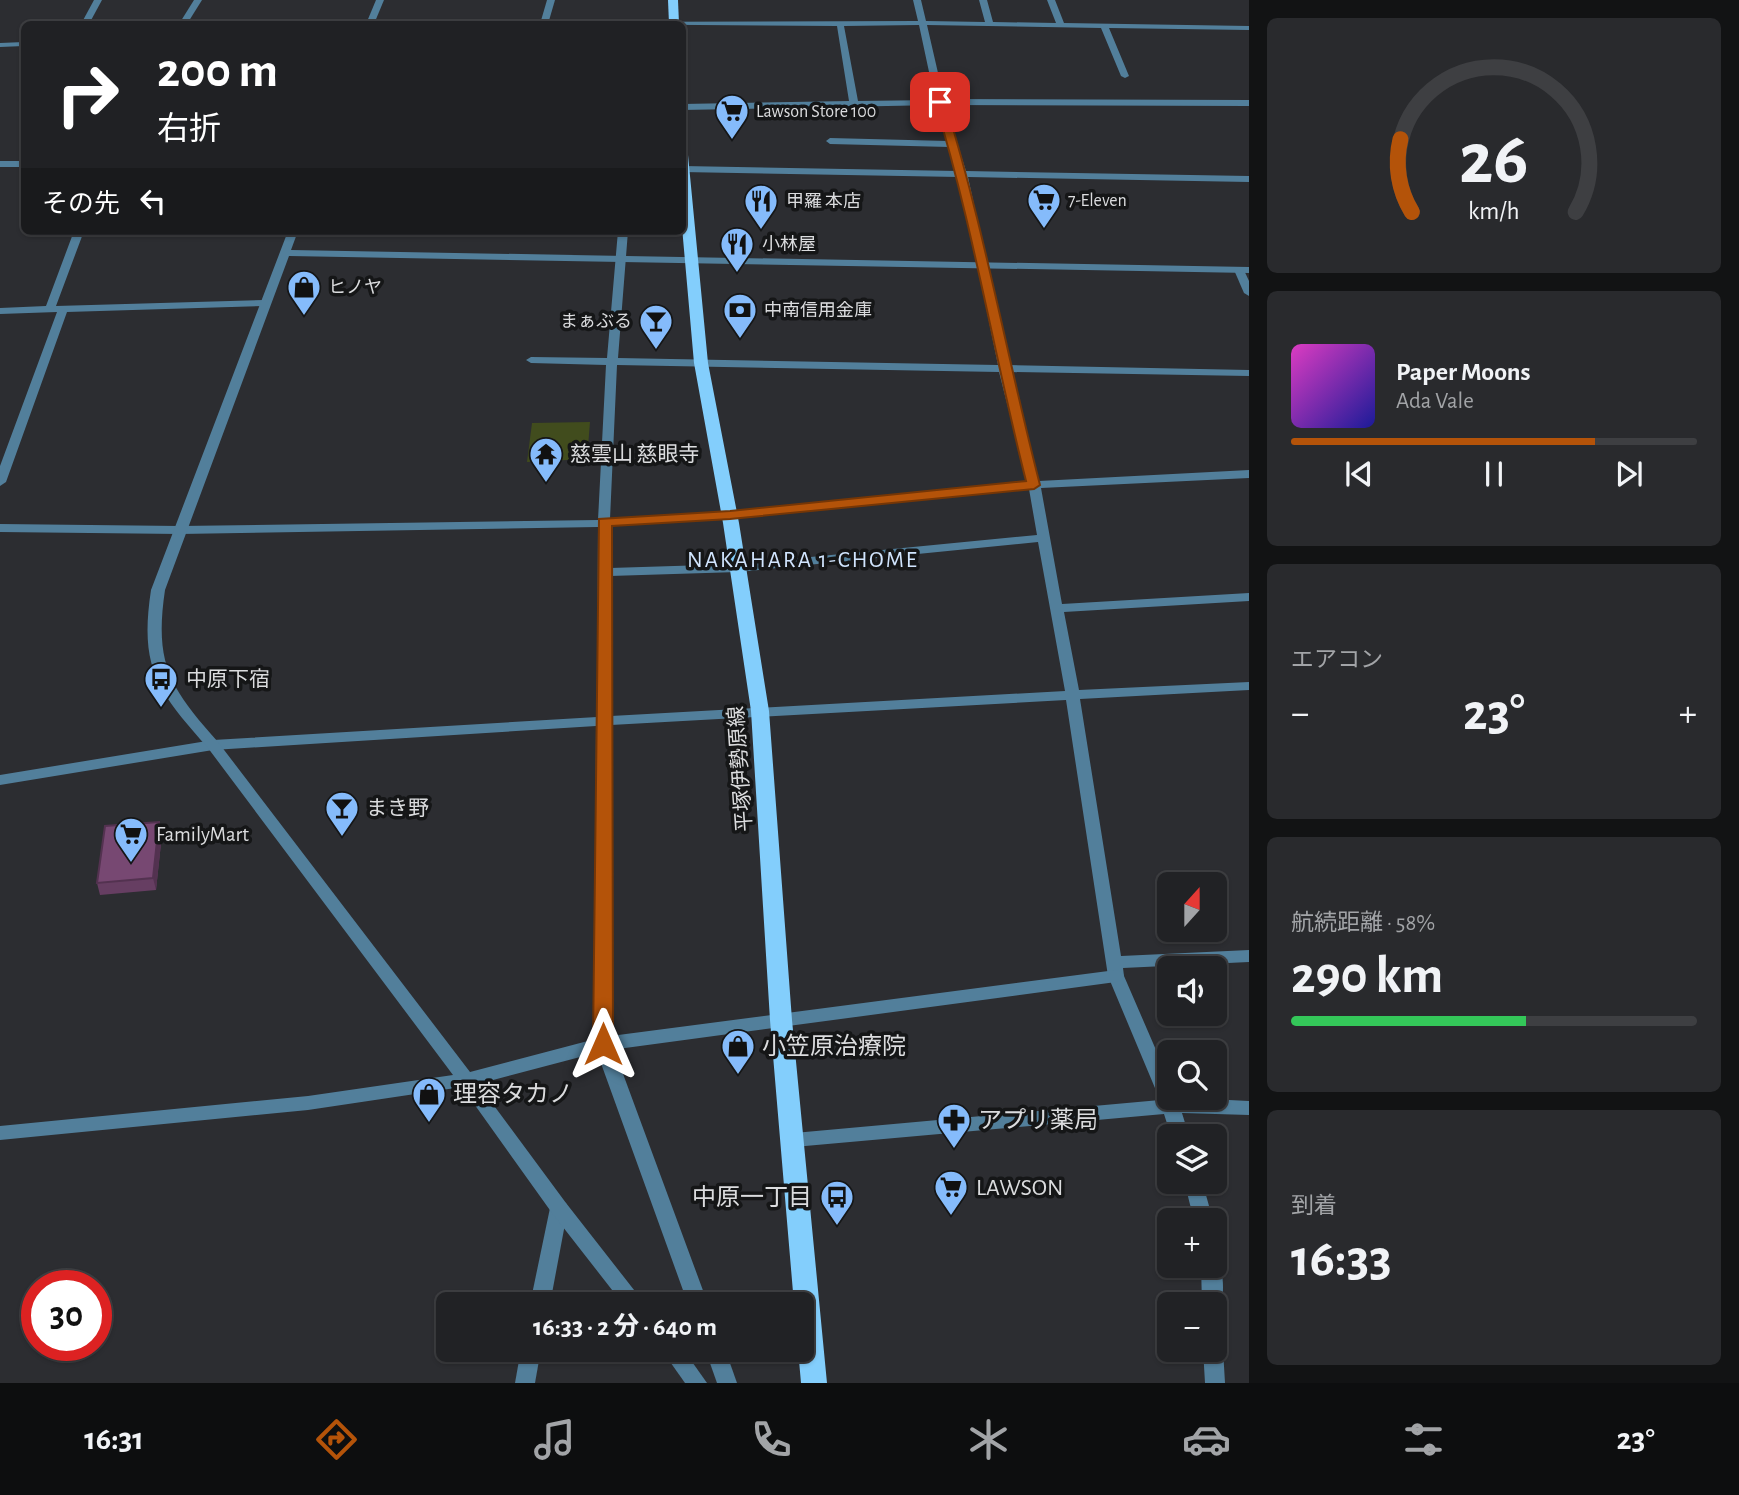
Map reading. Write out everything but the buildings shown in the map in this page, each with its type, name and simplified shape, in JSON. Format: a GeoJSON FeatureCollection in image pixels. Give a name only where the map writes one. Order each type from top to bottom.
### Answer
{"type":"FeatureCollection","features":[{"type":"Feature","properties":{"kind":"main road"},"geometry":{"type":"LineString","coordinates":[[673,0],[674,21]]}},
{"type":"Feature","properties":{"kind":"main road","name":"平塚伊勢原線"},"geometry":{"type":"LineString","coordinates":[[686,209],[701,363],[730,515],[760,711],[781,1020],[814,1383]]}},
{"type":"Feature","properties":{"kind":"street"},"geometry":{"type":"LineString","coordinates":[[87,21],[98,0]]}},
{"type":"Feature","properties":{"kind":"street"},"geometry":{"type":"LineString","coordinates":[[185,21],[198,0]]}},
{"type":"Feature","properties":{"kind":"street"},"geometry":{"type":"LineString","coordinates":[[371,21],[380,0]]}},
{"type":"Feature","properties":{"kind":"street"},"geometry":{"type":"LineString","coordinates":[[545,21],[551,0]]}},
{"type":"Feature","properties":{"kind":"street"},"geometry":{"type":"LineString","coordinates":[[917,0],[940,102],[962,175],[1004,369],[1034,485],[1073,697],[1115,968],[1157,1072]]}},
{"type":"Feature","properties":{"kind":"street"},"geometry":{"type":"LineString","coordinates":[[983,0],[990,24]]}},
{"type":"Feature","properties":{"kind":"street"},"geometry":{"type":"LineString","coordinates":[[1051,0],[1061,25]]}},
{"type":"Feature","properties":{"kind":"street"},"geometry":{"type":"LineString","coordinates":[[686,23],[1249,27]]}},
{"type":"Feature","properties":{"kind":"street"},"geometry":{"type":"LineString","coordinates":[[840,23],[854,103]]}},
{"type":"Feature","properties":{"kind":"street"},"geometry":{"type":"LineString","coordinates":[[1104,26],[1125,76]]}},
{"type":"Feature","properties":{"kind":"street"},"geometry":{"type":"LineString","coordinates":[[0,44],[21,44]]}},
{"type":"Feature","properties":{"kind":"street"},"geometry":{"type":"LineString","coordinates":[[686,107],[940,102],[1249,103]]}},
{"type":"Feature","properties":{"kind":"street"},"geometry":{"type":"LineString","coordinates":[[830,141],[953,144]]}},
{"type":"Feature","properties":{"kind":"street"},"geometry":{"type":"LineString","coordinates":[[0,164],[21,164]]}},
{"type":"Feature","properties":{"kind":"street"},"geometry":{"type":"LineString","coordinates":[[686,170],[1249,179]]}},
{"type":"Feature","properties":{"kind":"street"},"geometry":{"type":"LineString","coordinates":[[50,309],[78,235]]}},
{"type":"Feature","properties":{"kind":"street"},"geometry":{"type":"LineString","coordinates":[[291,235],[159,590],[152,639],[157,667],[176,703],[213,745],[466,1080],[558,1208],[625,1292]]}},
{"type":"Feature","properties":{"kind":"street"},"geometry":{"type":"LineString","coordinates":[[623,235],[612,361],[604,522],[603,1044],[694,1292]]}},
{"type":"Feature","properties":{"kind":"street"},"geometry":{"type":"LineString","coordinates":[[284,253],[1244,270],[1249,293]]}},
{"type":"Feature","properties":{"kind":"street"},"geometry":{"type":"LineString","coordinates":[[0,311],[264,303]]}},
{"type":"Feature","properties":{"kind":"street"},"geometry":{"type":"LineString","coordinates":[[0,482],[63,309]]}},
{"type":"Feature","properties":{"kind":"street"},"geometry":{"type":"LineString","coordinates":[[531,360],[1249,373]]}},
{"type":"Feature","properties":{"kind":"street"},"geometry":{"type":"LineString","coordinates":[[0,528],[180,530],[604,522],[730,515],[1034,485],[1249,474]]}},
{"type":"Feature","properties":{"kind":"street"},"geometry":{"type":"LineString","coordinates":[[604,572],[738,568],[1044,538]]}},
{"type":"Feature","properties":{"kind":"street"},"geometry":{"type":"LineString","coordinates":[[1057,607],[1249,597]]}},
{"type":"Feature","properties":{"kind":"street"},"geometry":{"type":"LineString","coordinates":[[0,780],[213,745],[760,711],[1249,686]]}},
{"type":"Feature","properties":{"kind":"street"},"geometry":{"type":"LineString","coordinates":[[0,1132],[309,1103],[466,1080],[603,1044],[781,1020],[1115,968],[1249,956]]}},
{"type":"Feature","properties":{"kind":"street"},"geometry":{"type":"LineString","coordinates":[[794,1140],[1157,1107]]}},
{"type":"Feature","properties":{"kind":"street"},"geometry":{"type":"LineString","coordinates":[[1227,1107],[1249,1108]]}},
{"type":"Feature","properties":{"kind":"street"},"geometry":{"type":"LineString","coordinates":[[542,1292],[558,1208]]}},
{"type":"Feature","properties":{"kind":"street"},"geometry":{"type":"LineString","coordinates":[[525,1383],[529,1362]]}},
{"type":"Feature","properties":{"kind":"street"},"geometry":{"type":"LineString","coordinates":[[681,1362],[697,1383]]}},
{"type":"Feature","properties":{"kind":"street"},"geometry":{"type":"LineString","coordinates":[[720,1362],[727,1383]]}},
{"type":"Feature","properties":{"kind":"street"},"geometry":{"type":"LineString","coordinates":[[1214,1362],[1215,1383]]}},
{"type":"Feature","properties":{"kind":"green space"},"geometry":{"type":"Polygon","coordinates":[[[590,422],[587,459],[527,462],[532,423],[590,422]]]}},
{"type":"Feature","properties":{"kind":"place","name":"Lawson Store 100"},"geometry":{"type":"Point","coordinates":[732,141]}},
{"type":"Feature","properties":{"kind":"place","name":"7-Eleven"},"geometry":{"type":"Point","coordinates":[1044,230]}},
{"type":"Feature","properties":{"kind":"place","name":"甲羅 本店"},"geometry":{"type":"Point","coordinates":[761,231]}},
{"type":"Feature","properties":{"kind":"place","name":"小林屋"},"geometry":{"type":"Point","coordinates":[737,274]}},
{"type":"Feature","properties":{"kind":"place","name":"ヒノヤ"},"geometry":{"type":"Point","coordinates":[304,317]}},
{"type":"Feature","properties":{"kind":"place","name":"中南信用金庫"},"geometry":{"type":"Point","coordinates":[740,340]}},
{"type":"Feature","properties":{"kind":"place","name":"まぁぶる"},"geometry":{"type":"Point","coordinates":[656,351]}},
{"type":"Feature","properties":{"kind":"place","name":"慈雲山 慈眼寺"},"geometry":{"type":"Point","coordinates":[546,484]}},
{"type":"Feature","properties":{"kind":"place","name":"中原下宿"},"geometry":{"type":"Point","coordinates":[161,709]}},
{"type":"Feature","properties":{"kind":"place","name":"まき野"},"geometry":{"type":"Point","coordinates":[342,838]}},
{"type":"Feature","properties":{"kind":"place","name":"FamilyMart"},"geometry":{"type":"Point","coordinates":[131,864]}},
{"type":"Feature","properties":{"kind":"place","name":"小笠原治療院"},"geometry":{"type":"Point","coordinates":[738,1076]}},
{"type":"Feature","properties":{"kind":"place","name":"理容タカノ"},"geometry":{"type":"Point","coordinates":[429,1124]}},
{"type":"Feature","properties":{"kind":"place","name":"アプリ薬局"},"geometry":{"type":"Point","coordinates":[954,1150]}},
{"type":"Feature","properties":{"kind":"place","name":"LAWSON"},"geometry":{"type":"Point","coordinates":[951,1217]}},
{"type":"Feature","properties":{"kind":"place","name":"中原一丁目"},"geometry":{"type":"Point","coordinates":[837,1227]}},
{"type":"Feature","properties":{"kind":"district","name":"NAKAHARA 1-CHOME"},"geometry":{"type":"Point","coordinates":[803,559]}},
{"type":"Feature","properties":{"kind":"route"},"geometry":{"type":"LineString","coordinates":[[603,1044],[604,522],[730,515],[1034,485],[1004,369],[962,175],[940,102]]}}]}
